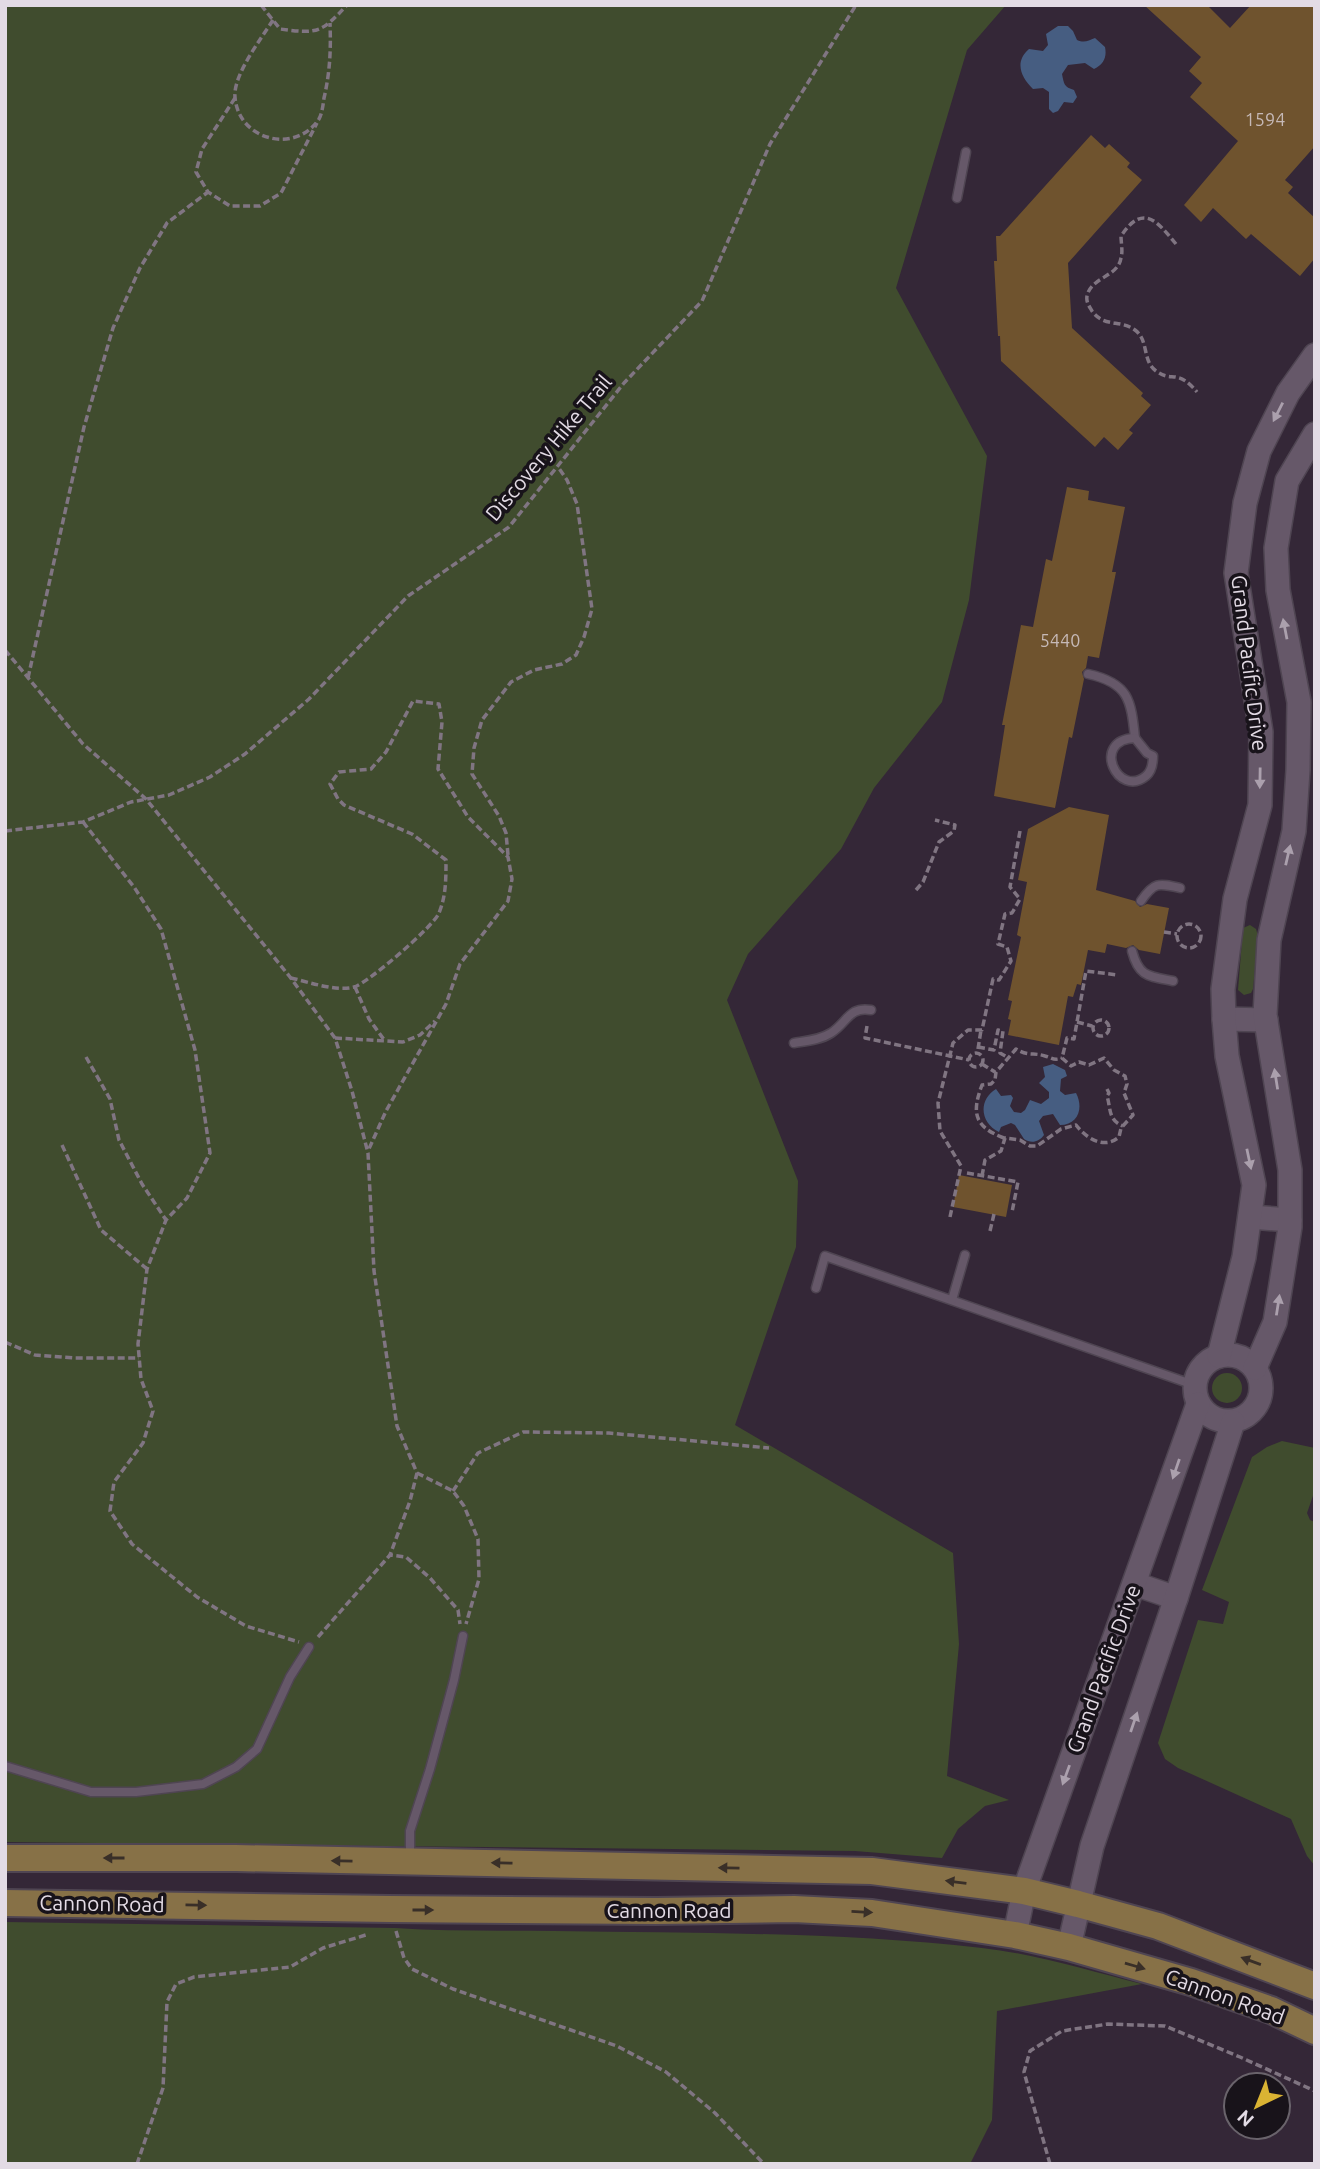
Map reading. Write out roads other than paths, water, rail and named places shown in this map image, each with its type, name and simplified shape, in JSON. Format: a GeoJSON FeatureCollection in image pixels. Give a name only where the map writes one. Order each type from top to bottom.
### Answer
{"type":"FeatureCollection","features":[{"type":"Feature","properties":{"kind":"main road","name":"Cannon Road"},"geometry":{"type":"LineString","coordinates":[[5,1858],[236,1858],[872,1871],[1024,1891],[1078,1904],[1158,1926],[1315,1986]]}},
{"type":"Feature","properties":{"kind":"main road","name":"Cannon Road"},"geometry":{"type":"LineString","coordinates":[[5,1903],[443,1910],[794,1909],[872,1913],[1015,1935],[1069,1947],[1191,1982],[1270,2010],[1315,2031]]}},
{"type":"Feature","properties":{"kind":"street","name":"Grand Pacific Drive"},"geometry":{"type":"LineString","coordinates":[[1219,1356],[1244,1257],[1254,1185],[1227,1056],[1223,989],[1235,899],[1260,804],[1261,733],[1236,573],[1245,503],[1259,451],[1288,393],[1315,355]]}},
{"type":"Feature","properties":{"kind":"street","name":"Grand Pacific Drive"},"geometry":{"type":"LineString","coordinates":[[1255,1368],[1275,1322],[1290,1220],[1290,1170],[1266,1020],[1269,940],[1294,831],[1298,756],[1299,702],[1278,590],[1276,548],[1287,481],[1315,434]]}},
{"type":"Feature","properties":{"kind":"street"},"geometry":{"type":"LineString","coordinates":[[1224,1019],[1266,1020]]}},
{"type":"Feature","properties":{"kind":"street"},"geometry":{"type":"LineString","coordinates":[[1250,1217],[1290,1220]]}},
{"type":"Feature","properties":{"kind":"street"},"geometry":{"type":"LineString","coordinates":[[1219,1356],[1239,1357],[1255,1368],[1261,1385],[1259,1402],[1249,1414],[1233,1422],[1213,1419],[1196,1395],[1202,1367],[1219,1356]]}},
{"type":"Feature","properties":{"kind":"street","name":"Grand Pacific Drive"},"geometry":{"type":"LineString","coordinates":[[1015,1935],[1024,1891],[1135,1584],[1196,1395]]}},
{"type":"Feature","properties":{"kind":"street","name":"Grand Pacific Drive"},"geometry":{"type":"LineString","coordinates":[[1069,1947],[1091,1846],[1177,1598],[1233,1422]]}},
{"type":"Feature","properties":{"kind":"street"},"geometry":{"type":"LineString","coordinates":[[1135,1584],[1177,1598]]}},
{"type":"Feature","properties":{"kind":"lane"},"geometry":{"type":"LineString","coordinates":[[957,198],[966,152]]}},
{"type":"Feature","properties":{"kind":"lane"},"geometry":{"type":"LineString","coordinates":[[1088,674],[1105,677],[1118,685],[1128,696],[1135,738],[1147,753],[1153,756],[1153,763],[1146,775],[1134,781],[1120,777],[1112,766],[1112,752],[1121,741],[1135,738]]}},
{"type":"Feature","properties":{"kind":"lane"},"geometry":{"type":"LineString","coordinates":[[1141,901],[1150,888],[1161,884],[1180,888]]}},
{"type":"Feature","properties":{"kind":"lane"},"geometry":{"type":"LineString","coordinates":[[1132,951],[1137,967],[1148,976],[1173,981]]}},
{"type":"Feature","properties":{"kind":"lane"},"geometry":{"type":"LineString","coordinates":[[794,1043],[826,1036],[851,1012],[864,1008],[871,1010]]}},
{"type":"Feature","properties":{"kind":"lane"},"geometry":{"type":"LineString","coordinates":[[952,1300],[965,1255]]}},
{"type":"Feature","properties":{"kind":"lane"},"geometry":{"type":"LineString","coordinates":[[816,1288],[825,1256],[952,1300],[1196,1395]]}},
{"type":"Feature","properties":{"kind":"lane"},"geometry":{"type":"LineString","coordinates":[[410,1862],[410,1831],[454,1680],[463,1636]]}},
{"type":"Feature","properties":{"kind":"lane"},"geometry":{"type":"LineString","coordinates":[[5,1766],[91,1792],[135,1792],[203,1784],[236,1767],[257,1749],[290,1677],[309,1647]]}},
{"type":"Feature","properties":{"kind":"water"},"geometry":{"type":"Polygon","coordinates":[[[1058,26],[1068,26],[1079,41],[1095,38],[1105,47],[1106,54],[1104,60],[1094,69],[1085,63],[1068,65],[1062,74],[1063,80],[1066,86],[1074,90],[1077,97],[1073,103],[1064,102],[1058,111],[1053,113],[1049,109],[1049,92],[1043,88],[1033,89],[1025,80],[1021,64],[1029,49],[1043,51],[1048,45],[1046,34],[1058,26]]]}},
{"type":"Feature","properties":{"kind":"water"},"geometry":{"type":"Polygon","coordinates":[[[1053,1064],[1065,1070],[1067,1076],[1061,1079],[1060,1091],[1065,1095],[1076,1093],[1079,1110],[1075,1119],[1060,1125],[1053,1114],[1043,1116],[1039,1121],[1044,1135],[1035,1142],[1024,1139],[1011,1123],[1001,1127],[999,1132],[988,1123],[984,1105],[996,1089],[1001,1096],[1011,1095],[1013,1098],[1010,1106],[1014,1112],[1021,1113],[1025,1110],[1030,1100],[1041,1104],[1049,1098],[1049,1092],[1039,1083],[1045,1077],[1043,1067],[1053,1064]]]}}]}
